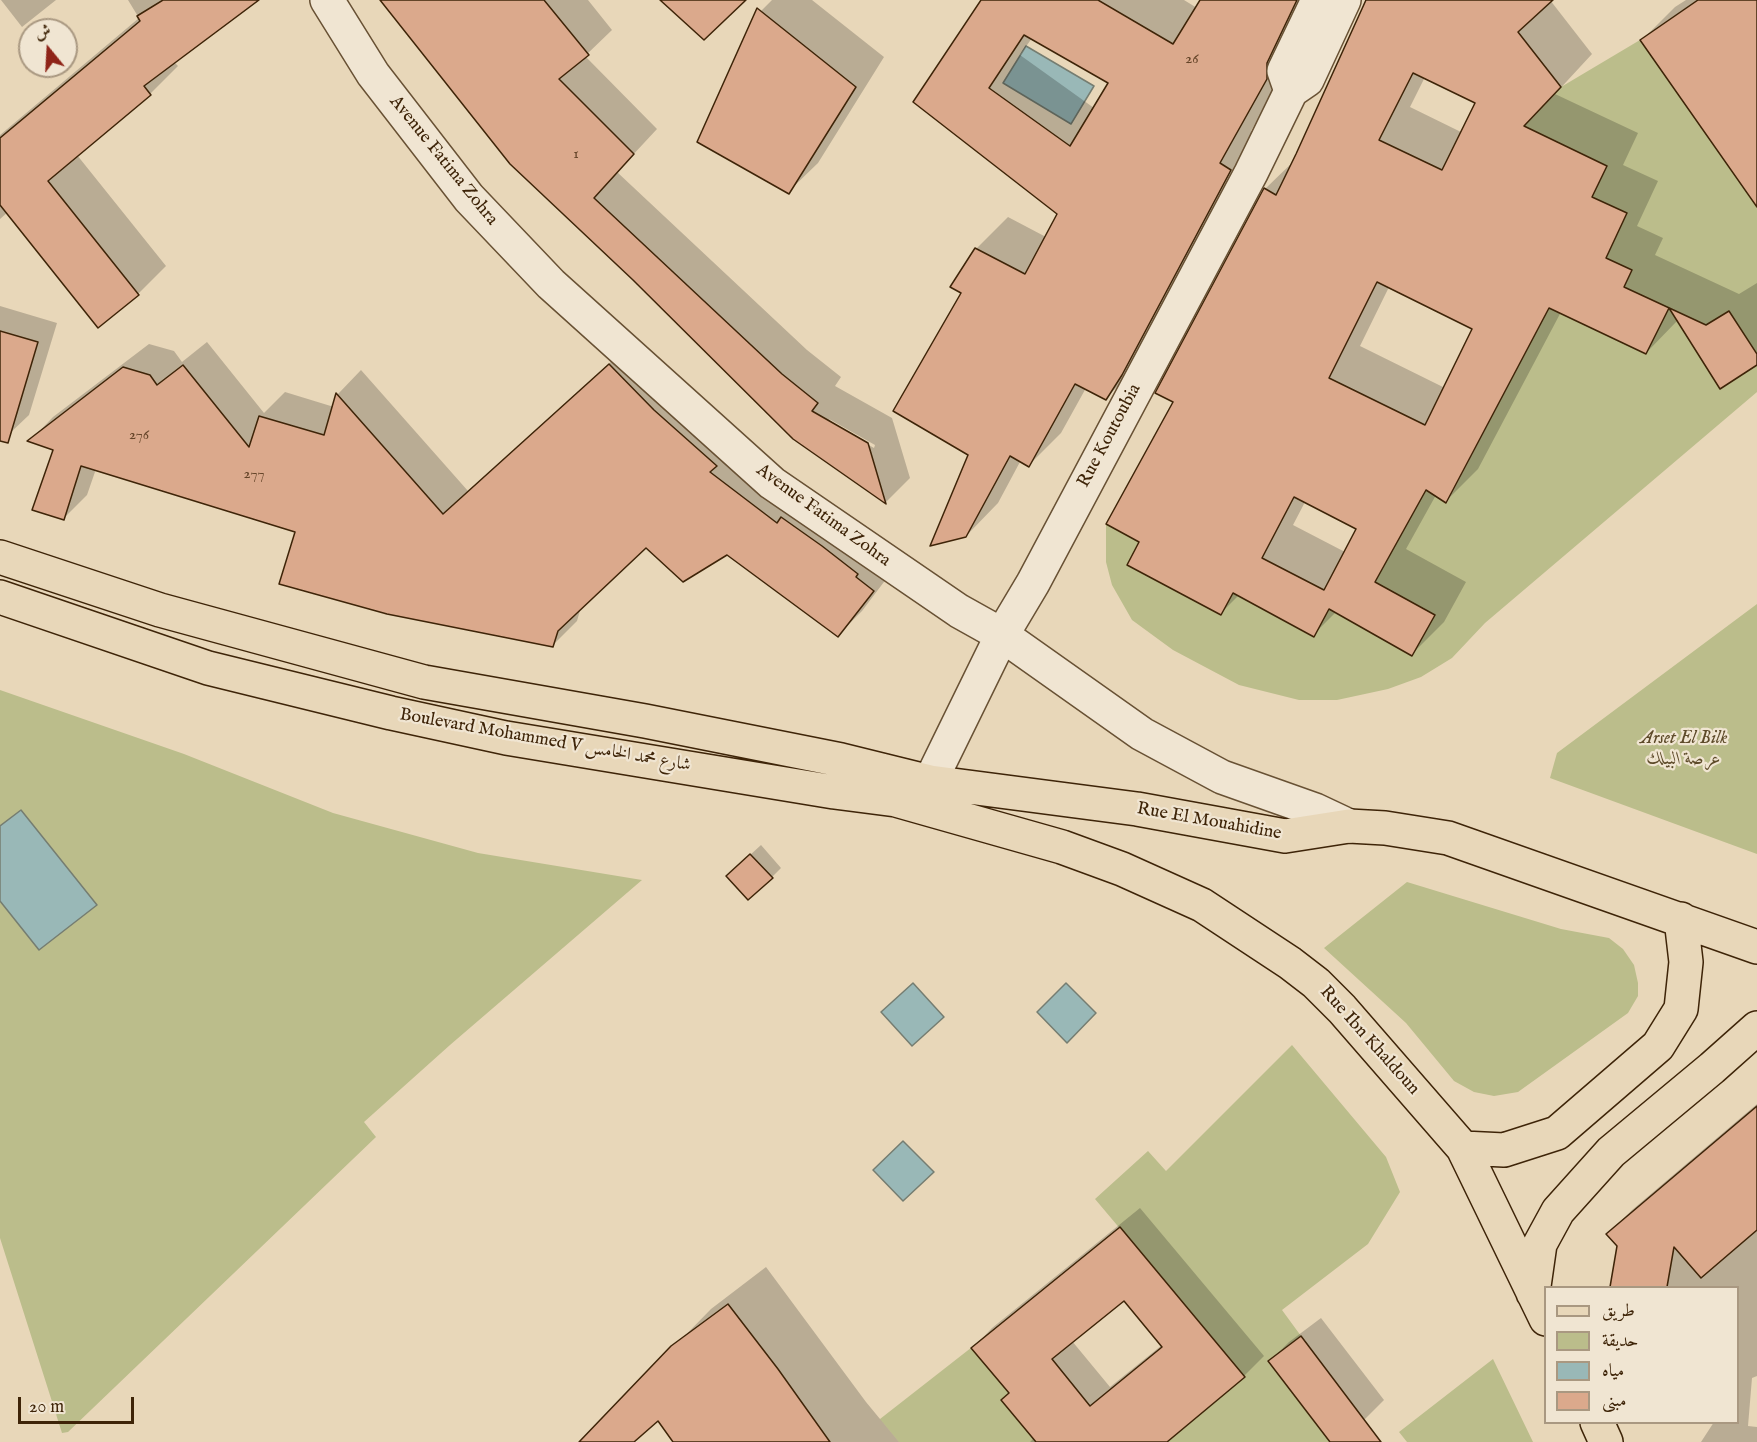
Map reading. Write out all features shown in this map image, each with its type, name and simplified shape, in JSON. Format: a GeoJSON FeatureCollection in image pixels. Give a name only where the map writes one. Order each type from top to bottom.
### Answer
{"type":"FeatureCollection","features":[{"type":"Feature","properties":{"kind":"main road","name":"Boulevard Mohammed V شارع محمد الخامس"},"geometry":{"type":"LineString","coordinates":[[0,557],[160,610],[424,682],[668,725],[841,760],[930,782]]}},
{"type":"Feature","properties":{"kind":"main road","name":"Boulevard Mohammed V شارع محمد الخامس"},"geometry":{"type":"LineString","coordinates":[[0,597],[208,668],[391,713],[506,738],[896,800],[1062,847]]}},
{"type":"Feature","properties":{"kind":"main road","name":"Rue El Mouahidine"},"geometry":{"type":"LineString","coordinates":[[930,782],[1137,809],[1285,836],[1348,826],[1385,828],[1448,838],[1757,947]]}},
{"type":"Feature","properties":{"kind":"main road","name":"Rue Ibn Khaldoun"},"geometry":{"type":"LineString","coordinates":[[1062,847],[1122,869],[1202,905],[1290,963],[1342,1009],[1463,1148],[1539,1306]]}},
{"type":"Feature","properties":{"kind":"main road"},"geometry":{"type":"LineString","coordinates":[[1463,1148],[1503,1150],[1557,1133],[1658,1046],[1681,1009],[1686,962],[1681,919]]}},
{"type":"Feature","properties":{"kind":"main road"},"geometry":{"type":"LineString","coordinates":[[1539,1306],[1540,1244],[1558,1211],[1611,1152],[1757,1028]]}},
{"type":"Feature","properties":{"kind":"main road"},"geometry":{"type":"LineString","coordinates":[[1598,1424],[1606,1442]]}},
{"type":"Feature","properties":{"kind":"street","name":"Avenue Fatima Zohra"},"geometry":{"type":"LineString","coordinates":[[327,0],[373,74],[468,198],[551,284],[772,483],[959,611],[1002,635],[1142,734],[1222,777],[1316,810],[1348,826]]}},
{"type":"Feature","properties":{"kind":"street"},"geometry":{"type":"LineString","coordinates":[[1291,91],[1284,71],[1318,0]]}},
{"type":"Feature","properties":{"kind":"street","name":"Rue Koutoubia"},"geometry":{"type":"LineString","coordinates":[[930,782],[1002,635],[1033,583],[1245,183],[1291,91],[1306,80],[1344,0]]}},
{"type":"Feature","properties":{"kind":"green space"},"geometry":{"type":"Polygon","coordinates":[[[1640,40],[1757,206],[1757,392],[1485,623],[1452,658],[1421,677],[1388,689],[1337,700],[1299,700],[1239,685],[1173,650],[1132,620],[1112,585],[1106,562],[1106,524],[1139,542],[1221,615],[1233,593],[1313,637],[1329,609],[1412,656],[1435,615],[1375,582],[1426,490],[1447,503],[1557,292],[1597,331],[1646,354],[1669,308],[1624,287],[1632,270],[1606,258],[1627,214],[1592,197],[1607,166],[1524,126],[1561,87],[1640,40]]]}},
{"type":"Feature","properties":{"kind":"green space","name":"Arset El Bilk عرصة البيلك"},"geometry":{"type":"Polygon","coordinates":[[[1757,604],[1757,854],[1550,778],[1557,753],[1757,604]]]}},
{"type":"Feature","properties":{"kind":"green space"},"geometry":{"type":"Polygon","coordinates":[[[0,690],[184,754],[333,813],[478,853],[642,880],[364,1122],[376,1137],[68,1432],[62,1433],[0,1238],[0,690]]]}},
{"type":"Feature","properties":{"kind":"green space"},"geometry":{"type":"Polygon","coordinates":[[[1407,882],[1561,929],[1609,938],[1623,949],[1634,965],[1638,996],[1628,1013],[1518,1092],[1494,1096],[1474,1092],[1454,1081],[1406,1023],[1324,948],[1407,882]]]}},
{"type":"Feature","properties":{"kind":"green space"},"geometry":{"type":"Polygon","coordinates":[[[1292,1045],[1386,1157],[1400,1192],[1368,1244],[1282,1310],[1301,1336],[1268,1362],[1330,1442],[1167,1442],[1245,1377],[1095,1199],[1148,1151],[1166,1171],[1292,1045]]]}},
{"type":"Feature","properties":{"kind":"green space"},"geometry":{"type":"Polygon","coordinates":[[[999,1326],[1069,1442],[899,1442],[880,1419],[999,1326]]]}},
{"type":"Feature","properties":{"kind":"green space"},"geometry":{"type":"Polygon","coordinates":[[[1493,1359],[1533,1442],[1407,1442],[1399,1432],[1493,1359]]]}},
{"type":"Feature","properties":{"kind":"water"},"geometry":{"type":"Polygon","coordinates":[[[1026,46],[1094,86],[1071,124],[1003,83],[1026,46]]]}},
{"type":"Feature","properties":{"kind":"water"},"geometry":{"type":"Polygon","coordinates":[[[21,810],[97,905],[39,950],[0,901],[0,826],[21,810]]]}},
{"type":"Feature","properties":{"kind":"water"},"geometry":{"type":"Polygon","coordinates":[[[913,983],[944,1017],[912,1046],[881,1012],[913,983]]]}},
{"type":"Feature","properties":{"kind":"water"},"geometry":{"type":"Polygon","coordinates":[[[1066,983],[1096,1013],[1067,1043],[1037,1012],[1066,983]]]}},
{"type":"Feature","properties":{"kind":"water"},"geometry":{"type":"Polygon","coordinates":[[[903,1141],[934,1172],[903,1201],[873,1170],[903,1141]]]}},
{"type":"Feature","properties":{"kind":"building"},"geometry":{"type":"Polygon","coordinates":[[[163,0],[259,0],[144,86],[151,95],[48,181],[139,295],[98,328],[0,205],[0,138],[72,78],[78,78],[78,73],[140,21],[137,16],[163,0]]]}},
{"type":"Feature","properties":{"kind":"building"},"geometry":{"type":"Polygon","coordinates":[[[380,0],[544,0],[589,55],[559,79],[634,154],[594,198],[782,374],[818,403],[812,411],[868,443],[886,504],[793,439],[633,280],[510,164],[380,0]]]}},
{"type":"Feature","properties":{"kind":"building"},"geometry":{"type":"Polygon","coordinates":[[[660,0],[746,0],[704,40],[660,0]]]}},
{"type":"Feature","properties":{"kind":"building"},"geometry":{"type":"Polygon","coordinates":[[[981,0],[1098,0],[1173,44],[1200,0],[1297,0],[1267,63],[1267,79],[1220,163],[1231,170],[1122,375],[1106,400],[1075,384],[1029,467],[1010,456],[966,537],[930,546],[968,455],[893,411],[961,293],[950,287],[975,248],[1025,274],[1057,214],[913,102],[981,0]],[[1024,35],[989,88],[1070,146],[1108,83],[1024,35]]]}},
{"type":"Feature","properties":{"kind":"building"},"geometry":{"type":"Polygon","coordinates":[[[1366,0],[1553,0],[1518,32],[1561,87],[1524,126],[1607,166],[1592,197],[1627,213],[1606,258],[1632,270],[1624,287],[1706,325],[1729,311],[1757,354],[1757,365],[1720,389],[1669,308],[1646,354],[1549,308],[1446,503],[1426,490],[1375,582],[1435,615],[1412,656],[1329,609],[1314,637],[1233,593],[1221,615],[1127,565],[1139,542],[1106,524],[1173,402],[1155,393],[1264,188],[1276,195],[1366,0]],[[1413,73],[1379,140],[1442,170],[1475,103],[1413,73]],[[1377,282],[1329,378],[1425,425],[1472,329],[1377,282]],[[1294,497],[1262,558],[1324,590],[1356,529],[1294,497]]]}},
{"type":"Feature","properties":{"kind":"building"},"geometry":{"type":"Polygon","coordinates":[[[1698,0],[1757,0],[1757,207],[1640,40],[1698,0]]]}},
{"type":"Feature","properties":{"kind":"building"},"geometry":{"type":"Polygon","coordinates":[[[757,8],[856,87],[789,194],[697,142],[757,8]]]}},
{"type":"Feature","properties":{"kind":"building"},"geometry":{"type":"Polygon","coordinates":[[[0,331],[38,342],[8,443],[0,441],[0,331]]]}},
{"type":"Feature","properties":{"kind":"building"},"geometry":{"type":"Polygon","coordinates":[[[609,364],[654,410],[717,466],[710,472],[777,523],[781,517],[822,546],[858,574],[856,577],[874,591],[838,637],[727,555],[683,582],[646,548],[558,631],[553,647],[387,614],[279,584],[295,532],[81,466],[64,520],[32,510],[53,450],[27,441],[123,367],[150,375],[157,385],[183,365],[249,447],[259,416],[324,435],[336,393],[443,514],[609,364]]]}},
{"type":"Feature","properties":{"kind":"building"},"geometry":{"type":"Polygon","coordinates":[[[750,854],[773,878],[748,900],[726,876],[750,854]]]}},
{"type":"Feature","properties":{"kind":"building"},"geometry":{"type":"Polygon","coordinates":[[[1757,1106],[1757,1230],[1701,1278],[1674,1247],[1667,1286],[1610,1286],[1617,1246],[1606,1234],[1757,1106]]]}},
{"type":"Feature","properties":{"kind":"building"},"geometry":{"type":"Polygon","coordinates":[[[1120,1227],[1245,1377],[1167,1442],[1036,1442],[1001,1400],[1009,1393],[971,1348],[1120,1227]],[[1124,1301],[1052,1359],[1090,1406],[1162,1347],[1124,1301]]]}},
{"type":"Feature","properties":{"kind":"building"},"geometry":{"type":"Polygon","coordinates":[[[728,1304],[830,1442],[673,1442],[658,1421],[634,1442],[579,1442],[671,1346],[728,1304]]]}},
{"type":"Feature","properties":{"kind":"building"},"geometry":{"type":"Polygon","coordinates":[[[1301,1336],[1381,1442],[1330,1442],[1268,1361],[1301,1336]]]}}]}
